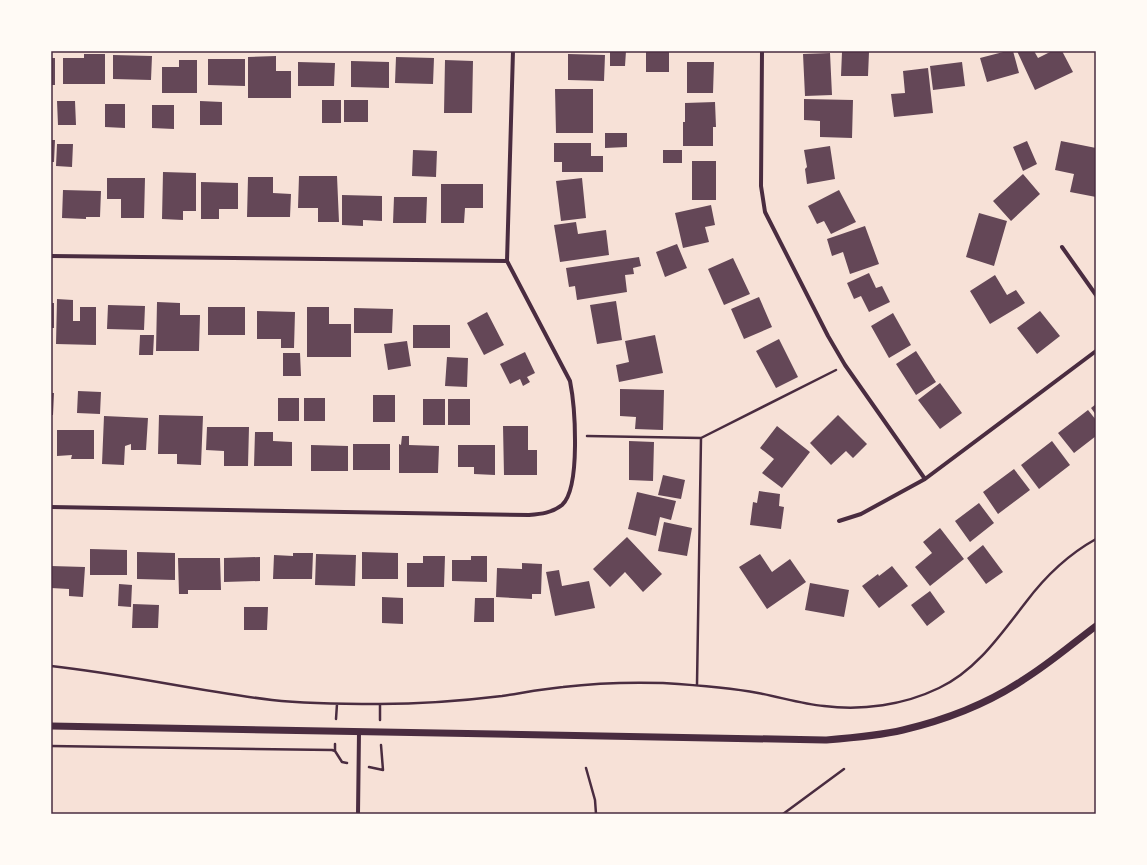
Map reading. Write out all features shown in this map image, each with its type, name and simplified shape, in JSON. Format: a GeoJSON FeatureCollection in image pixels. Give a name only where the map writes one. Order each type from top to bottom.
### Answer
{"type":"FeatureCollection","features":[{"type":"Feature","properties":{"kind":"street"},"geometry":{"type":"LineString","coordinates":[[51,507],[529,515],[548,513],[562,505],[568,495],[574,475],[573,398],[570,381],[506,261],[513,51]]}},
{"type":"Feature","properties":{"kind":"street"},"geometry":{"type":"LineString","coordinates":[[762,51],[761,186],[765,212],[828,336],[845,365],[925,479]]}},
{"type":"Feature","properties":{"kind":"street"},"geometry":{"type":"LineString","coordinates":[[1062,247],[1096,295]]}},
{"type":"Feature","properties":{"kind":"street"},"geometry":{"type":"LineString","coordinates":[[51,256],[506,261]]}},
{"type":"Feature","properties":{"kind":"street"},"geometry":{"type":"LineString","coordinates":[[839,521],[861,514],[925,479],[1096,350]]}},
{"type":"Feature","properties":{"kind":"street"},"geometry":{"type":"LineString","coordinates":[[51,726],[825,740],[902,730],[936,721],[967,710],[997,696],[1024,680],[1096,626]]}},
{"type":"Feature","properties":{"kind":"street"},"geometry":{"type":"LineString","coordinates":[[358,814],[359,732]]}},
{"type":"Feature","properties":{"kind":"path"},"geometry":{"type":"LineString","coordinates":[[593,436],[701,438],[828,374]]}},
{"type":"Feature","properties":{"kind":"path"},"geometry":{"type":"LineString","coordinates":[[697,685],[701,438]]}},
{"type":"Feature","properties":{"kind":"path"},"geometry":{"type":"LineString","coordinates":[[51,666],[90,670],[201,690],[273,700],[337,704],[435,703],[504,696],[563,687],[626,683],[697,685],[757,692],[822,706],[842,708],[874,706],[919,695],[939,688],[962,675],[1003,634],[1027,600],[1053,572],[1086,544],[1096,539]]}},
{"type":"Feature","properties":{"kind":"path"},"geometry":{"type":"LineString","coordinates":[[51,746],[335,751],[336,731]]}},
{"type":"Feature","properties":{"kind":"path"},"geometry":{"type":"LineString","coordinates":[[359,764],[383,770],[380,732]]}},
{"type":"Feature","properties":{"kind":"path"},"geometry":{"type":"LineString","coordinates":[[586,768],[595,800],[596,814]]}},
{"type":"Feature","properties":{"kind":"path"},"geometry":{"type":"LineString","coordinates":[[782,814],[844,769]]}},
{"type":"Feature","properties":{"kind":"building"},"geometry":{"type":"Polygon","coordinates":[[[610,51],[626,51],[625,66],[610,66],[610,51]]]}},
{"type":"Feature","properties":{"kind":"building"},"geometry":{"type":"Polygon","coordinates":[[[646,51],[669,51],[669,72],[646,72],[646,51]]]}},
{"type":"Feature","properties":{"kind":"building"},"geometry":{"type":"Polygon","coordinates":[[[1007,51],[1013,51],[1019,73],[987,82],[980,58],[1007,51]]]}},
{"type":"Feature","properties":{"kind":"building"},"geometry":{"type":"Polygon","coordinates":[[[1017,51],[1034,51],[1038,58],[1052,51],[1062,51],[1073,72],[1035,90],[1017,51]]]}},
{"type":"Feature","properties":{"kind":"building"},"geometry":{"type":"Polygon","coordinates":[[[842,52],[869,52],[868,76],[841,76],[842,52]]]}},
{"type":"Feature","properties":{"kind":"building"},"geometry":{"type":"Polygon","coordinates":[[[830,53],[832,95],[805,96],[803,54],[830,53]]]}},
{"type":"Feature","properties":{"kind":"building"},"geometry":{"type":"Polygon","coordinates":[[[84,54],[105,54],[105,84],[63,84],[63,58],[84,58],[84,54]]]}},
{"type":"Feature","properties":{"kind":"building"},"geometry":{"type":"Polygon","coordinates":[[[568,54],[605,55],[604,81],[568,80],[568,54]]]}},
{"type":"Feature","properties":{"kind":"building"},"geometry":{"type":"Polygon","coordinates":[[[113,55],[152,56],[151,80],[113,79],[113,55]]]}},
{"type":"Feature","properties":{"kind":"building"},"geometry":{"type":"Polygon","coordinates":[[[276,56],[276,71],[291,71],[291,98],[248,98],[248,57],[276,56]]]}},
{"type":"Feature","properties":{"kind":"building"},"geometry":{"type":"Polygon","coordinates":[[[396,57],[434,58],[433,84],[395,83],[396,57]]]}},
{"type":"Feature","properties":{"kind":"building"},"geometry":{"type":"Polygon","coordinates":[[[51,58],[55,58],[55,85],[51,85],[51,58]]]}},
{"type":"Feature","properties":{"kind":"building"},"geometry":{"type":"Polygon","coordinates":[[[208,59],[245,59],[245,86],[208,85],[208,59]]]}},
{"type":"Feature","properties":{"kind":"building"},"geometry":{"type":"Polygon","coordinates":[[[179,60],[197,60],[197,93],[162,93],[162,67],[179,67],[179,60]]]}},
{"type":"Feature","properties":{"kind":"building"},"geometry":{"type":"Polygon","coordinates":[[[445,60],[473,61],[472,113],[444,113],[445,60]]]}},
{"type":"Feature","properties":{"kind":"building"},"geometry":{"type":"Polygon","coordinates":[[[351,61],[389,62],[389,88],[351,87],[351,61]]]}},
{"type":"Feature","properties":{"kind":"building"},"geometry":{"type":"Polygon","coordinates":[[[298,62],[335,63],[334,86],[298,86],[298,62]]]}},
{"type":"Feature","properties":{"kind":"building"},"geometry":{"type":"Polygon","coordinates":[[[687,62],[714,62],[713,93],[687,93],[687,62]]]}},
{"type":"Feature","properties":{"kind":"building"},"geometry":{"type":"Polygon","coordinates":[[[962,62],[965,86],[933,90],[930,66],[962,62]]]}},
{"type":"Feature","properties":{"kind":"building"},"geometry":{"type":"Polygon","coordinates":[[[928,68],[933,113],[894,117],[891,94],[905,93],[903,71],[928,68]]]}},
{"type":"Feature","properties":{"kind":"building"},"geometry":{"type":"Polygon","coordinates":[[[555,89],[593,89],[593,133],[556,133],[555,89]]]}},
{"type":"Feature","properties":{"kind":"building"},"geometry":{"type":"Polygon","coordinates":[[[804,99],[853,100],[852,138],[820,137],[820,121],[804,120],[804,99]]]}},
{"type":"Feature","properties":{"kind":"building"},"geometry":{"type":"Polygon","coordinates":[[[322,100],[341,100],[341,123],[322,123],[322,100]]]}},
{"type":"Feature","properties":{"kind":"building"},"geometry":{"type":"Polygon","coordinates":[[[344,100],[368,100],[368,122],[344,122],[344,100]]]}},
{"type":"Feature","properties":{"kind":"building"},"geometry":{"type":"Polygon","coordinates":[[[57,101],[75,101],[76,125],[58,125],[57,101]]]}},
{"type":"Feature","properties":{"kind":"building"},"geometry":{"type":"Polygon","coordinates":[[[200,101],[222,102],[222,125],[200,125],[200,101]]]}},
{"type":"Feature","properties":{"kind":"building"},"geometry":{"type":"Polygon","coordinates":[[[715,102],[716,127],[713,127],[713,146],[683,146],[685,103],[715,102]]]}},
{"type":"Feature","properties":{"kind":"building"},"geometry":{"type":"Polygon","coordinates":[[[105,104],[125,104],[125,128],[105,127],[105,104]]]}},
{"type":"Feature","properties":{"kind":"building"},"geometry":{"type":"Polygon","coordinates":[[[152,105],[174,105],[174,129],[152,128],[152,105]]]}},
{"type":"Feature","properties":{"kind":"building"},"geometry":{"type":"Polygon","coordinates":[[[605,133],[627,133],[627,147],[605,148],[605,133]]]}},
{"type":"Feature","properties":{"kind":"building"},"geometry":{"type":"Polygon","coordinates":[[[51,140],[55,140],[54,162],[51,162],[51,140]]]}},
{"type":"Feature","properties":{"kind":"building"},"geometry":{"type":"Polygon","coordinates":[[[1027,141],[1037,164],[1023,171],[1013,147],[1027,141]]]}},
{"type":"Feature","properties":{"kind":"building"},"geometry":{"type":"Polygon","coordinates":[[[1061,141],[1096,148],[1096,197],[1070,192],[1074,174],[1055,170],[1061,141]]]}},
{"type":"Feature","properties":{"kind":"building"},"geometry":{"type":"Polygon","coordinates":[[[554,143],[591,143],[591,156],[603,156],[603,172],[562,172],[562,162],[554,162],[554,143]]]}},
{"type":"Feature","properties":{"kind":"building"},"geometry":{"type":"Polygon","coordinates":[[[57,144],[73,144],[72,167],[56,166],[57,144]]]}},
{"type":"Feature","properties":{"kind":"building"},"geometry":{"type":"Polygon","coordinates":[[[830,146],[835,179],[807,184],[805,169],[807,167],[804,150],[830,146]]]}},
{"type":"Feature","properties":{"kind":"building"},"geometry":{"type":"Polygon","coordinates":[[[413,150],[437,151],[436,177],[412,176],[413,150]]]}},
{"type":"Feature","properties":{"kind":"building"},"geometry":{"type":"Polygon","coordinates":[[[663,150],[682,150],[682,163],[663,163],[663,150]]]}},
{"type":"Feature","properties":{"kind":"building"},"geometry":{"type":"Polygon","coordinates":[[[692,161],[716,161],[716,200],[692,200],[692,161]]]}},
{"type":"Feature","properties":{"kind":"building"},"geometry":{"type":"Polygon","coordinates":[[[163,172],[196,173],[196,211],[183,211],[183,220],[162,219],[163,172]]]}},
{"type":"Feature","properties":{"kind":"building"},"geometry":{"type":"Polygon","coordinates":[[[1023,174],[1040,194],[1011,221],[993,201],[1023,174]]]}},
{"type":"Feature","properties":{"kind":"building"},"geometry":{"type":"Polygon","coordinates":[[[299,176],[337,176],[339,222],[318,222],[318,208],[298,208],[299,176]]]}},
{"type":"Feature","properties":{"kind":"building"},"geometry":{"type":"Polygon","coordinates":[[[248,177],[273,177],[273,193],[291,194],[290,217],[247,217],[248,177]]]}},
{"type":"Feature","properties":{"kind":"building"},"geometry":{"type":"Polygon","coordinates":[[[107,178],[145,178],[144,218],[121,218],[121,199],[107,199],[107,178]]]}},
{"type":"Feature","properties":{"kind":"building"},"geometry":{"type":"Polygon","coordinates":[[[582,178],[586,218],[561,221],[556,181],[582,178]]]}},
{"type":"Feature","properties":{"kind":"building"},"geometry":{"type":"Polygon","coordinates":[[[201,182],[238,183],[238,209],[219,209],[219,219],[201,219],[201,182]]]}},
{"type":"Feature","properties":{"kind":"building"},"geometry":{"type":"Polygon","coordinates":[[[441,184],[483,184],[483,208],[465,208],[464,223],[441,223],[441,184]]]}},
{"type":"Feature","properties":{"kind":"building"},"geometry":{"type":"Polygon","coordinates":[[[63,190],[101,191],[100,217],[86,217],[86,219],[62,218],[63,190]]]}},
{"type":"Feature","properties":{"kind":"building"},"geometry":{"type":"Polygon","coordinates":[[[839,190],[856,222],[831,234],[824,221],[817,224],[808,206],[839,190]]]}},
{"type":"Feature","properties":{"kind":"building"},"geometry":{"type":"Polygon","coordinates":[[[342,195],[382,196],[382,221],[363,220],[363,226],[342,225],[342,195]]]}},
{"type":"Feature","properties":{"kind":"building"},"geometry":{"type":"Polygon","coordinates":[[[394,197],[427,197],[426,223],[393,223],[394,197]]]}},
{"type":"Feature","properties":{"kind":"building"},"geometry":{"type":"Polygon","coordinates":[[[711,205],[715,225],[705,227],[709,242],[683,248],[675,213],[711,205]]]}},
{"type":"Feature","properties":{"kind":"building"},"geometry":{"type":"Polygon","coordinates":[[[979,213],[1007,221],[994,266],[966,257],[979,213]]]}},
{"type":"Feature","properties":{"kind":"building"},"geometry":{"type":"Polygon","coordinates":[[[576,222],[578,234],[606,230],[609,255],[560,262],[554,225],[576,222]]]}},
{"type":"Feature","properties":{"kind":"building"},"geometry":{"type":"Polygon","coordinates":[[[865,226],[879,264],[850,274],[843,252],[832,256],[827,239],[865,226]]]}},
{"type":"Feature","properties":{"kind":"building"},"geometry":{"type":"Polygon","coordinates":[[[677,244],[687,268],[665,277],[656,252],[677,244]]]}},
{"type":"Feature","properties":{"kind":"building"},"geometry":{"type":"Polygon","coordinates":[[[639,257],[641,266],[633,268],[634,274],[625,275],[627,292],[577,300],[575,286],[569,287],[566,268],[639,257]]]}},
{"type":"Feature","properties":{"kind":"building"},"geometry":{"type":"Polygon","coordinates":[[[733,258],[750,294],[724,305],[708,269],[733,258]]]}},
{"type":"Feature","properties":{"kind":"building"},"geometry":{"type":"Polygon","coordinates":[[[869,273],[876,288],[882,286],[890,302],[869,312],[861,296],[854,299],[847,283],[869,273]]]}},
{"type":"Feature","properties":{"kind":"building"},"geometry":{"type":"Polygon","coordinates":[[[995,275],[1007,295],[1016,290],[1025,303],[990,324],[970,291],[995,275]]]}},
{"type":"Feature","properties":{"kind":"building"},"geometry":{"type":"Polygon","coordinates":[[[759,297],[772,327],[744,339],[731,309],[759,297]]]}},
{"type":"Feature","properties":{"kind":"building"},"geometry":{"type":"Polygon","coordinates":[[[57,299],[73,300],[73,321],[80,321],[80,307],[96,307],[96,345],[56,344],[57,299]]]}},
{"type":"Feature","properties":{"kind":"building"},"geometry":{"type":"Polygon","coordinates":[[[616,301],[622,340],[597,344],[590,305],[616,301]]]}},
{"type":"Feature","properties":{"kind":"building"},"geometry":{"type":"Polygon","coordinates":[[[157,302],[180,303],[180,315],[200,315],[199,351],[156,351],[157,302]]]}},
{"type":"Feature","properties":{"kind":"building"},"geometry":{"type":"Polygon","coordinates":[[[51,303],[54,303],[54,328],[51,328],[51,303]]]}},
{"type":"Feature","properties":{"kind":"building"},"geometry":{"type":"Polygon","coordinates":[[[108,305],[145,306],[144,330],[107,329],[108,305]]]}},
{"type":"Feature","properties":{"kind":"building"},"geometry":{"type":"Polygon","coordinates":[[[208,307],[245,307],[245,335],[208,335],[208,307]]]}},
{"type":"Feature","properties":{"kind":"building"},"geometry":{"type":"Polygon","coordinates":[[[307,307],[329,307],[329,324],[351,324],[351,357],[307,357],[307,307]]]}},
{"type":"Feature","properties":{"kind":"building"},"geometry":{"type":"Polygon","coordinates":[[[354,308],[393,309],[392,333],[354,333],[354,308]]]}},
{"type":"Feature","properties":{"kind":"building"},"geometry":{"type":"Polygon","coordinates":[[[257,311],[295,312],[294,348],[281,348],[281,339],[257,339],[257,311]]]}},
{"type":"Feature","properties":{"kind":"building"},"geometry":{"type":"Polygon","coordinates":[[[1040,311],[1060,336],[1037,354],[1017,328],[1040,311]]]}},
{"type":"Feature","properties":{"kind":"building"},"geometry":{"type":"Polygon","coordinates":[[[487,312],[504,345],[484,355],[467,323],[487,312]]]}},
{"type":"Feature","properties":{"kind":"building"},"geometry":{"type":"Polygon","coordinates":[[[893,313],[911,345],[889,358],[871,326],[893,313]]]}},
{"type":"Feature","properties":{"kind":"building"},"geometry":{"type":"Polygon","coordinates":[[[413,325],[450,325],[450,348],[413,348],[413,325]]]}},
{"type":"Feature","properties":{"kind":"building"},"geometry":{"type":"Polygon","coordinates":[[[140,335],[154,335],[153,355],[139,355],[140,335]]]}},
{"type":"Feature","properties":{"kind":"building"},"geometry":{"type":"Polygon","coordinates":[[[655,335],[663,373],[619,382],[616,365],[629,362],[625,341],[655,335]]]}},
{"type":"Feature","properties":{"kind":"building"},"geometry":{"type":"Polygon","coordinates":[[[779,339],[798,377],[776,388],[756,351],[779,339]]]}},
{"type":"Feature","properties":{"kind":"building"},"geometry":{"type":"Polygon","coordinates":[[[407,341],[411,366],[388,370],[384,344],[407,341]]]}},
{"type":"Feature","properties":{"kind":"building"},"geometry":{"type":"Polygon","coordinates":[[[916,351],[936,382],[916,395],[896,364],[916,351]]]}},
{"type":"Feature","properties":{"kind":"building"},"geometry":{"type":"Polygon","coordinates":[[[525,352],[535,373],[527,377],[530,382],[523,386],[520,379],[510,384],[500,364],[525,352]]]}},
{"type":"Feature","properties":{"kind":"building"},"geometry":{"type":"Polygon","coordinates":[[[283,353],[300,353],[301,376],[283,376],[283,353]]]}},
{"type":"Feature","properties":{"kind":"building"},"geometry":{"type":"Polygon","coordinates":[[[447,357],[468,358],[467,387],[445,386],[447,357]]]}},
{"type":"Feature","properties":{"kind":"building"},"geometry":{"type":"Polygon","coordinates":[[[940,383],[962,413],[940,429],[918,400],[940,383]]]}},
{"type":"Feature","properties":{"kind":"building"},"geometry":{"type":"Polygon","coordinates":[[[620,389],[664,390],[663,430],[635,429],[636,417],[620,416],[620,389]]]}},
{"type":"Feature","properties":{"kind":"building"},"geometry":{"type":"Polygon","coordinates":[[[78,391],[101,392],[100,414],[77,413],[78,391]]]}},
{"type":"Feature","properties":{"kind":"building"},"geometry":{"type":"Polygon","coordinates":[[[51,393],[54,393],[53,415],[51,415],[51,393]]]}},
{"type":"Feature","properties":{"kind":"building"},"geometry":{"type":"Polygon","coordinates":[[[373,395],[395,395],[395,422],[373,422],[373,395]]]}},
{"type":"Feature","properties":{"kind":"building"},"geometry":{"type":"Polygon","coordinates":[[[278,398],[299,398],[299,421],[278,421],[278,398]]]}},
{"type":"Feature","properties":{"kind":"building"},"geometry":{"type":"Polygon","coordinates":[[[304,398],[325,398],[325,421],[304,421],[304,398]]]}},
{"type":"Feature","properties":{"kind":"building"},"geometry":{"type":"Polygon","coordinates":[[[423,399],[445,399],[445,425],[423,425],[423,399]]]}},
{"type":"Feature","properties":{"kind":"building"},"geometry":{"type":"Polygon","coordinates":[[[448,399],[470,399],[470,425],[448,425],[448,399]]]}},
{"type":"Feature","properties":{"kind":"building"},"geometry":{"type":"Polygon","coordinates":[[[1096,404],[1096,415],[1091,408],[1096,404]]]}},
{"type":"Feature","properties":{"kind":"building"},"geometry":{"type":"Polygon","coordinates":[[[1088,410],[1096,420],[1096,436],[1074,453],[1058,433],[1088,410]]]}},
{"type":"Feature","properties":{"kind":"building"},"geometry":{"type":"Polygon","coordinates":[[[159,415],[203,416],[201,465],[177,464],[177,454],[158,454],[159,415]]]}},
{"type":"Feature","properties":{"kind":"building"},"geometry":{"type":"Polygon","coordinates":[[[838,415],[867,444],[853,458],[846,451],[831,465],[810,443],[838,415]]]}},
{"type":"Feature","properties":{"kind":"building"},"geometry":{"type":"Polygon","coordinates":[[[104,416],[148,418],[146,450],[131,450],[131,444],[125,446],[124,465],[102,464],[104,416]]]}},
{"type":"Feature","properties":{"kind":"building"},"geometry":{"type":"Polygon","coordinates":[[[503,426],[528,426],[528,450],[537,450],[537,475],[504,475],[503,426]]]}},
{"type":"Feature","properties":{"kind":"building"},"geometry":{"type":"Polygon","coordinates":[[[777,426],[810,452],[782,488],[762,473],[774,459],[760,448],[777,426]]]}},
{"type":"Feature","properties":{"kind":"building"},"geometry":{"type":"Polygon","coordinates":[[[207,427],[249,427],[248,466],[224,466],[224,451],[206,450],[207,427]]]}},
{"type":"Feature","properties":{"kind":"building"},"geometry":{"type":"Polygon","coordinates":[[[57,430],[94,430],[94,459],[71,459],[72,455],[57,456],[57,430]]]}},
{"type":"Feature","properties":{"kind":"building"},"geometry":{"type":"Polygon","coordinates":[[[255,432],[273,432],[273,441],[292,442],[292,466],[254,466],[255,432]]]}},
{"type":"Feature","properties":{"kind":"building"},"geometry":{"type":"Polygon","coordinates":[[[402,436],[409,436],[409,445],[439,446],[438,473],[399,473],[399,444],[401,445],[402,436]]]}},
{"type":"Feature","properties":{"kind":"building"},"geometry":{"type":"Polygon","coordinates":[[[629,441],[654,442],[653,481],[629,480],[629,441]]]}},
{"type":"Feature","properties":{"kind":"building"},"geometry":{"type":"Polygon","coordinates":[[[1052,441],[1070,465],[1039,489],[1021,465],[1052,441]]]}},
{"type":"Feature","properties":{"kind":"building"},"geometry":{"type":"Polygon","coordinates":[[[353,444],[390,444],[390,470],[353,470],[353,444]]]}},
{"type":"Feature","properties":{"kind":"building"},"geometry":{"type":"Polygon","coordinates":[[[311,445],[348,446],[348,471],[311,471],[311,445]]]}},
{"type":"Feature","properties":{"kind":"building"},"geometry":{"type":"Polygon","coordinates":[[[458,445],[495,445],[495,475],[474,474],[474,467],[458,467],[458,445]]]}},
{"type":"Feature","properties":{"kind":"building"},"geometry":{"type":"Polygon","coordinates":[[[1014,469],[1030,490],[998,514],[983,492],[1014,469]]]}},
{"type":"Feature","properties":{"kind":"building"},"geometry":{"type":"Polygon","coordinates":[[[663,475],[685,480],[681,499],[658,495],[663,475]]]}},
{"type":"Feature","properties":{"kind":"building"},"geometry":{"type":"Polygon","coordinates":[[[759,491],[780,494],[779,506],[784,507],[781,529],[750,525],[753,502],[757,503],[759,491]]]}},
{"type":"Feature","properties":{"kind":"building"},"geometry":{"type":"Polygon","coordinates":[[[637,492],[676,501],[671,520],[660,517],[656,536],[628,529],[637,492]]]}},
{"type":"Feature","properties":{"kind":"building"},"geometry":{"type":"Polygon","coordinates":[[[979,503],[994,523],[970,542],[955,521],[979,503]]]}},
{"type":"Feature","properties":{"kind":"building"},"geometry":{"type":"Polygon","coordinates":[[[664,522],[692,528],[687,556],[658,551],[664,522]]]}},
{"type":"Feature","properties":{"kind":"building"},"geometry":{"type":"Polygon","coordinates":[[[940,528],[964,559],[930,586],[915,567],[932,553],[923,542],[940,528]]]}},
{"type":"Feature","properties":{"kind":"building"},"geometry":{"type":"Polygon","coordinates":[[[627,537],[662,574],[643,592],[625,572],[610,587],[593,569],[627,537]]]}},
{"type":"Feature","properties":{"kind":"building"},"geometry":{"type":"Polygon","coordinates":[[[983,545],[1003,572],[986,584],[967,558],[983,545]]]}},
{"type":"Feature","properties":{"kind":"building"},"geometry":{"type":"Polygon","coordinates":[[[90,549],[127,550],[127,575],[90,575],[90,549]]]}},
{"type":"Feature","properties":{"kind":"building"},"geometry":{"type":"Polygon","coordinates":[[[137,552],[175,553],[175,580],[137,579],[137,552]]]}},
{"type":"Feature","properties":{"kind":"building"},"geometry":{"type":"Polygon","coordinates":[[[362,552],[398,553],[398,579],[362,579],[362,552]]]}},
{"type":"Feature","properties":{"kind":"building"},"geometry":{"type":"Polygon","coordinates":[[[293,553],[313,553],[312,579],[273,579],[274,555],[293,556],[293,553]]]}},
{"type":"Feature","properties":{"kind":"building"},"geometry":{"type":"Polygon","coordinates":[[[316,554],[356,555],[355,586],[315,585],[316,554]]]}},
{"type":"Feature","properties":{"kind":"building"},"geometry":{"type":"Polygon","coordinates":[[[760,554],[772,572],[790,559],[806,582],[767,609],[739,567],[760,554]]]}},
{"type":"Feature","properties":{"kind":"building"},"geometry":{"type":"Polygon","coordinates":[[[423,556],[445,556],[444,587],[407,587],[407,563],[423,563],[423,556]]]}},
{"type":"Feature","properties":{"kind":"building"},"geometry":{"type":"Polygon","coordinates":[[[471,556],[487,556],[487,582],[452,581],[452,560],[471,560],[471,556]]]}},
{"type":"Feature","properties":{"kind":"building"},"geometry":{"type":"Polygon","coordinates":[[[260,557],[260,581],[224,582],[224,558],[260,557]]]}},
{"type":"Feature","properties":{"kind":"building"},"geometry":{"type":"Polygon","coordinates":[[[178,558],[220,558],[221,590],[188,590],[188,594],[179,594],[178,558]]]}},
{"type":"Feature","properties":{"kind":"building"},"geometry":{"type":"Polygon","coordinates":[[[522,563],[542,564],[541,594],[532,594],[532,599],[496,597],[497,568],[522,569],[522,563]]]}},
{"type":"Feature","properties":{"kind":"building"},"geometry":{"type":"Polygon","coordinates":[[[51,566],[85,567],[83,597],[69,596],[69,589],[51,588],[51,566]]]}},
{"type":"Feature","properties":{"kind":"building"},"geometry":{"type":"Polygon","coordinates":[[[892,566],[908,586],[879,608],[862,586],[892,566]]]}},
{"type":"Feature","properties":{"kind":"building"},"geometry":{"type":"Polygon","coordinates":[[[559,570],[562,586],[589,581],[595,608],[555,616],[546,572],[559,570]]]}},
{"type":"Feature","properties":{"kind":"building"},"geometry":{"type":"Polygon","coordinates":[[[810,583],[849,590],[844,617],[805,610],[810,583]]]}},
{"type":"Feature","properties":{"kind":"building"},"geometry":{"type":"Polygon","coordinates":[[[119,584],[132,585],[131,607],[118,606],[119,584]]]}},
{"type":"Feature","properties":{"kind":"building"},"geometry":{"type":"Polygon","coordinates":[[[930,591],[945,612],[927,626],[911,605],[930,591]]]}},
{"type":"Feature","properties":{"kind":"building"},"geometry":{"type":"Polygon","coordinates":[[[382,597],[403,598],[403,624],[382,623],[382,597]]]}},
{"type":"Feature","properties":{"kind":"building"},"geometry":{"type":"Polygon","coordinates":[[[475,598],[494,598],[494,622],[474,622],[475,598]]]}},
{"type":"Feature","properties":{"kind":"building"},"geometry":{"type":"Polygon","coordinates":[[[133,604],[159,605],[158,628],[132,628],[133,604]]]}},
{"type":"Feature","properties":{"kind":"building"},"geometry":{"type":"Polygon","coordinates":[[[244,607],[268,607],[267,630],[244,630],[244,607]]]}}]}
